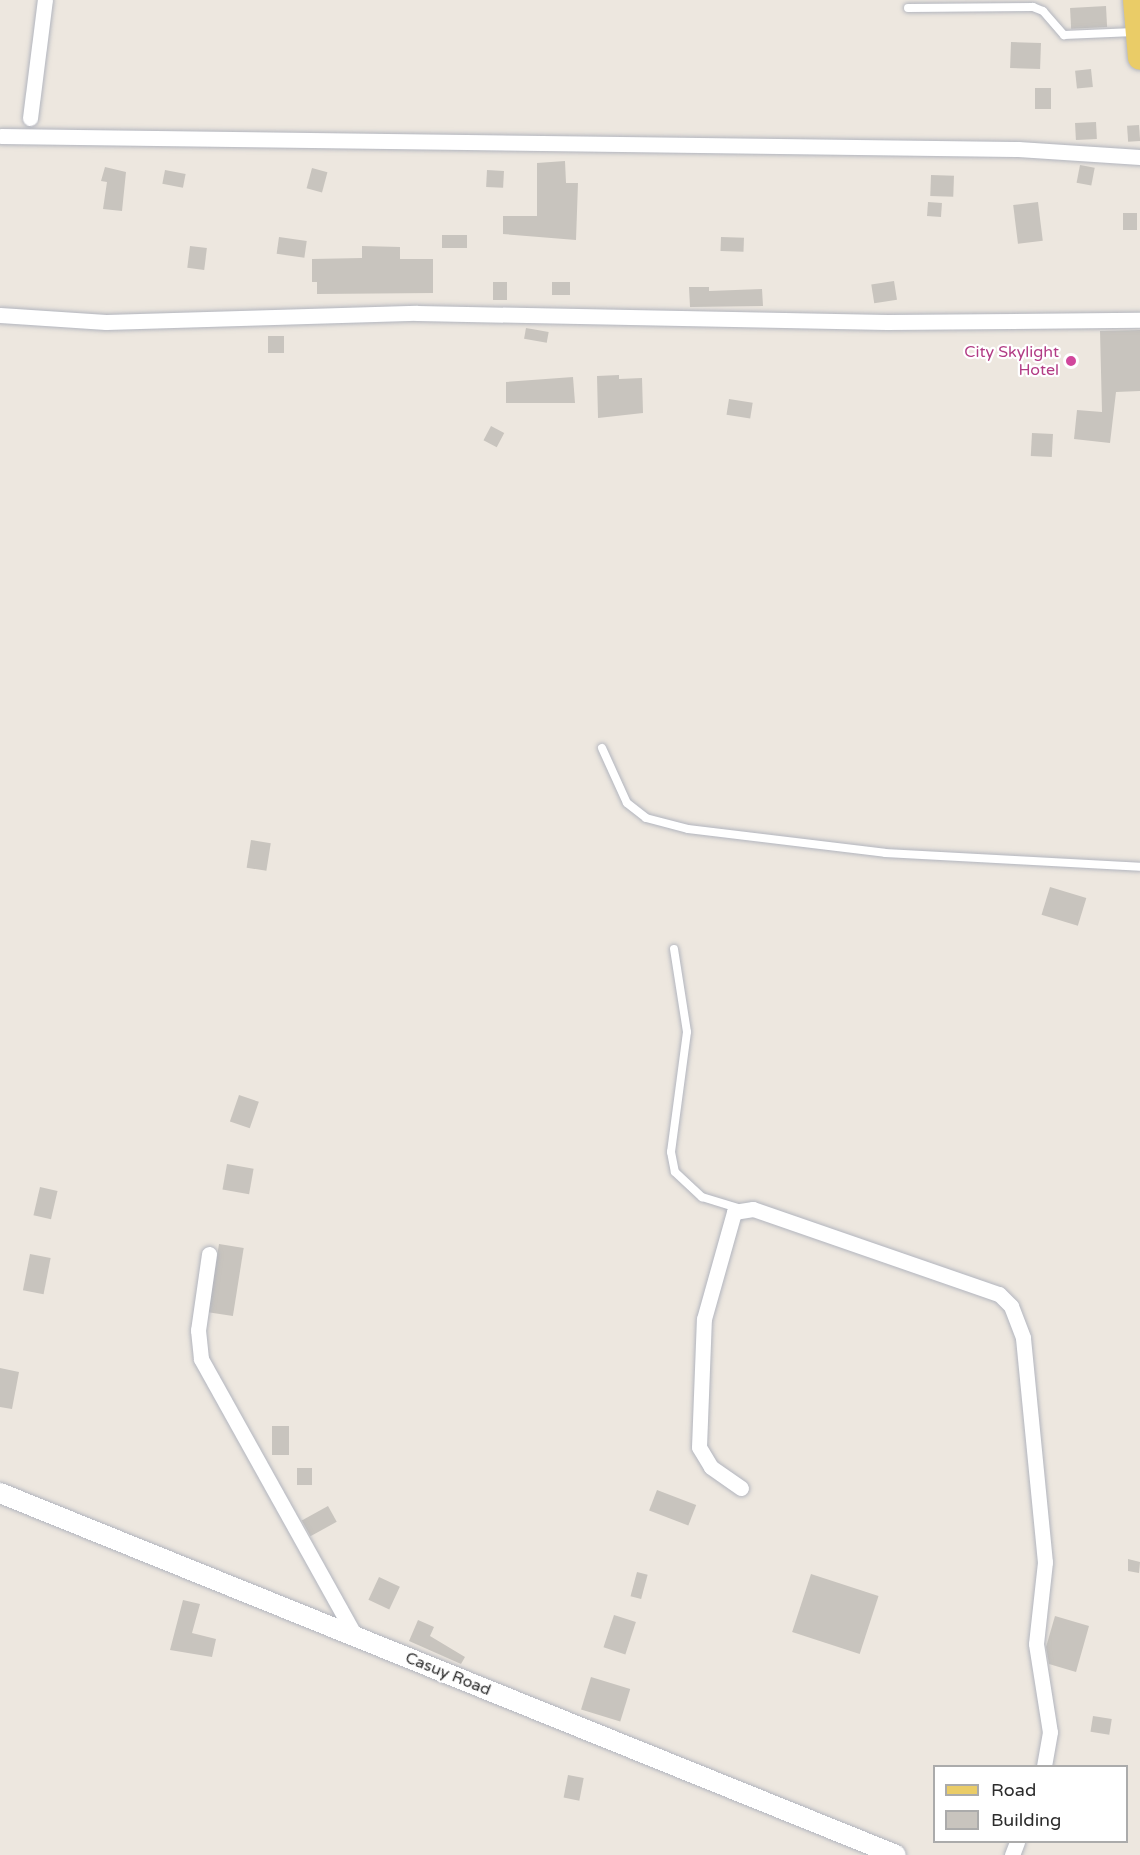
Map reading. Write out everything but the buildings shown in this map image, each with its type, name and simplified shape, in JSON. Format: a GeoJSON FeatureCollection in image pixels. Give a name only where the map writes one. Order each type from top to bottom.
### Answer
{"type":"FeatureCollection","features":[{"type":"Feature","properties":{"kind":"main road"},"geometry":{"type":"LineString","coordinates":[[1135,0],[1140,58]]}},
{"type":"Feature","properties":{"kind":"street"},"geometry":{"type":"LineString","coordinates":[[30,118],[45,0]]}},
{"type":"Feature","properties":{"kind":"street"},"geometry":{"type":"LineString","coordinates":[[1,136],[1018,149],[1140,157]]}},
{"type":"Feature","properties":{"kind":"street"},"geometry":{"type":"LineString","coordinates":[[0,315],[106,322],[417,313],[887,322],[1140,320]]}},
{"type":"Feature","properties":{"kind":"street"},"geometry":{"type":"LineString","coordinates":[[741,1488],[711,1467],[699,1447],[704,1319],[731,1217],[739,1208],[753,1209],[985,1286],[1005,1300],[1019,1322],[1045,1562],[1036,1644],[1050,1732],[1044,1765]]}},
{"type":"Feature","properties":{"kind":"street"},"geometry":{"type":"LineString","coordinates":[[209,1254],[198,1330],[201,1359],[356,1637]]}},
{"type":"Feature","properties":{"kind":"street","name":"Casuy Road"},"geometry":{"type":"LineString","coordinates":[[0,1493],[896,1855]]}},
{"type":"Feature","properties":{"kind":"lane"},"geometry":{"type":"LineString","coordinates":[[909,8],[1033,7],[1043,11],[1064,35],[1138,32]]}},
{"type":"Feature","properties":{"kind":"lane"},"geometry":{"type":"LineString","coordinates":[[602,748],[627,803],[646,818],[687,828],[885,853],[1140,867]]}},
{"type":"Feature","properties":{"kind":"lane"},"geometry":{"type":"LineString","coordinates":[[674,949],[687,1032],[671,1152],[675,1172],[702,1197],[739,1208]]}},
{"type":"Feature","properties":{"kind":"place","name":"City Skylight Hotel"},"geometry":{"type":"Point","coordinates":[1071,361]}}]}
